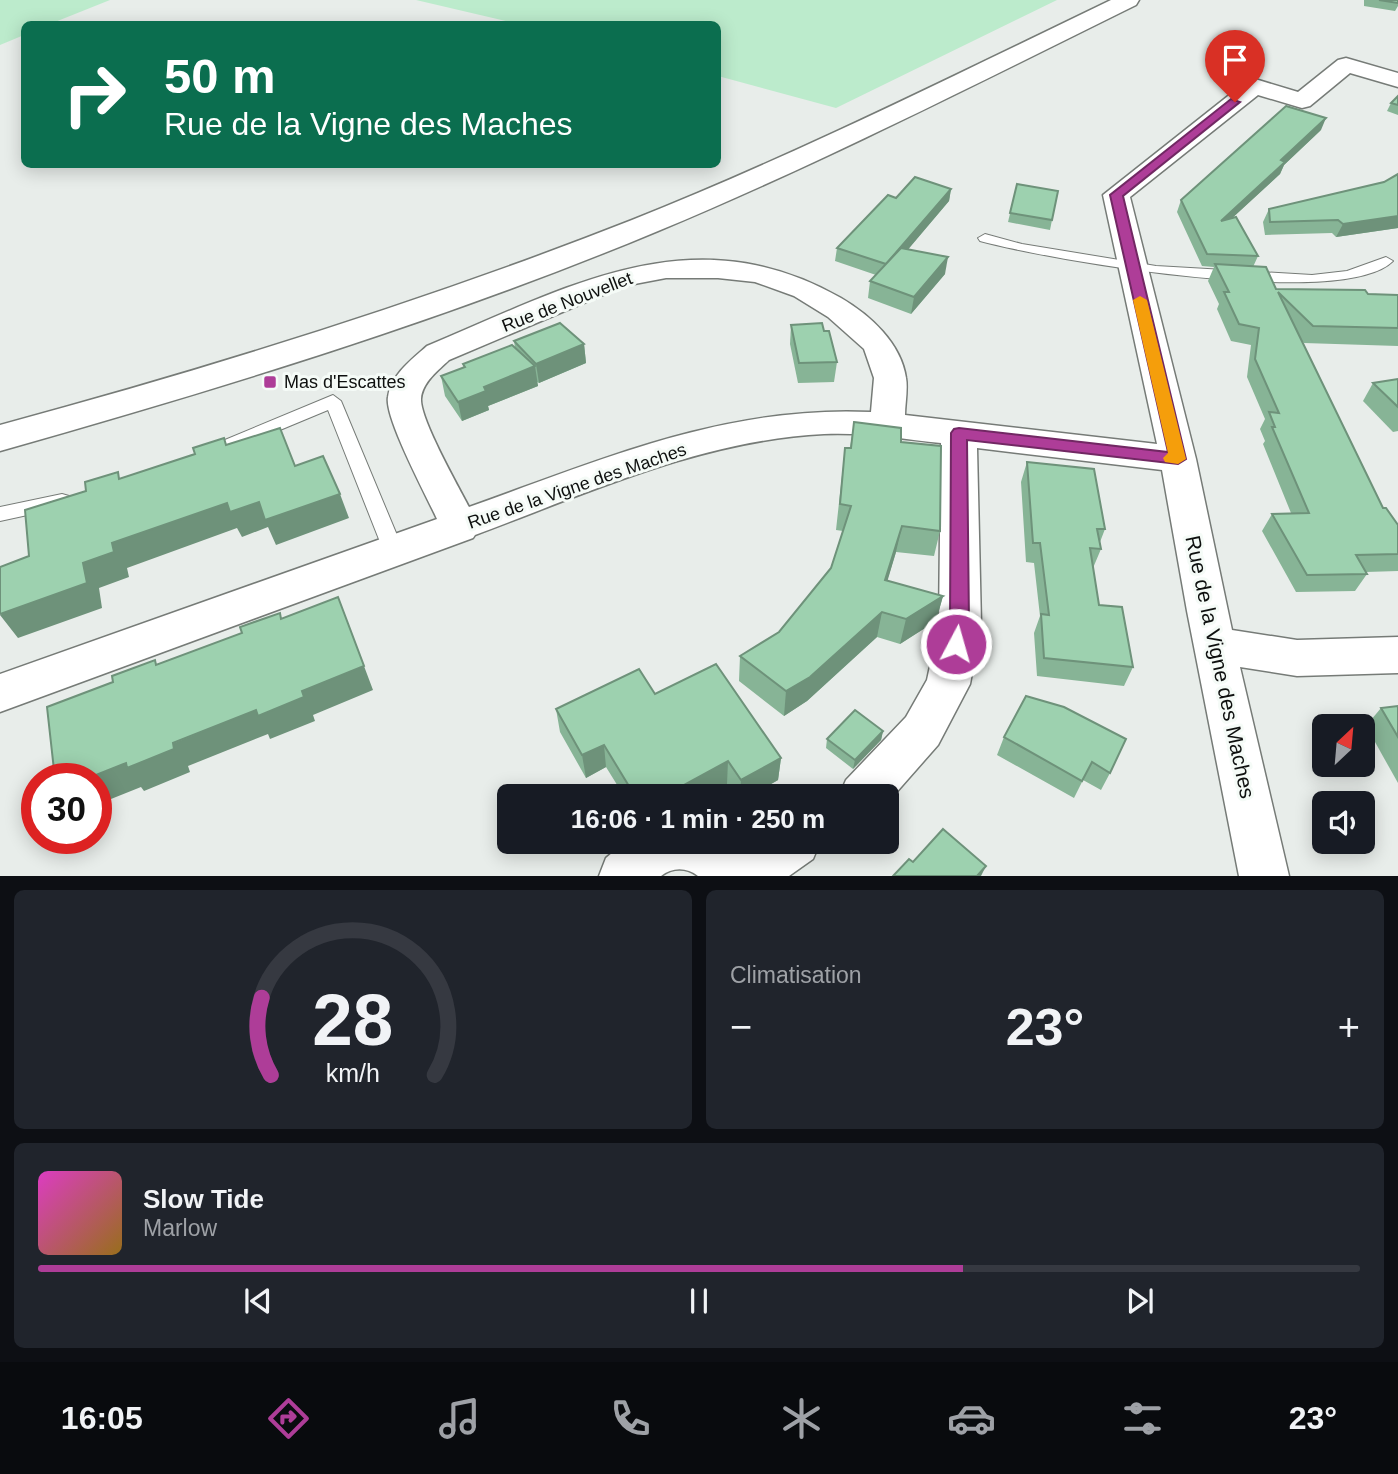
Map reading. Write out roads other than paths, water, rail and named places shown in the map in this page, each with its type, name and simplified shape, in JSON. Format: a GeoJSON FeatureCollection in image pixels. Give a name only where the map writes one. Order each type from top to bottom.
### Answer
{"type":"FeatureCollection","features":[{"type":"Feature","properties":{"kind":"street"},"geometry":{"type":"LineString","coordinates":[[11,433],[320,343],[575,253],[714,196],[906,109],[1128,0]]}},
{"type":"Feature","properties":{"kind":"street","name":"Rue de la Vigne des Maches"},"geometry":{"type":"LineString","coordinates":[[1264,876],[1178,459],[1116,195],[1255,86],[1302,101],[1346,65],[1398,80]]}},
{"type":"Feature","properties":{"kind":"street","name":"Rue de Nouvellet"},"geometry":{"type":"LineString","coordinates":[[460,528],[408,417],[404,398],[414,375],[438,353],[616,279],[666,269],[718,269],[760,274],[805,290],[839,310],[878,345],[890,378],[887,425]]}},
{"type":"Feature","properties":{"kind":"street","name":"Rue de la Vigne des Maches"},"geometry":{"type":"LineString","coordinates":[[0,694],[657,454],[762,428],[825,422],[887,425],[1178,459]]}},
{"type":"Feature","properties":{"kind":"street"},"geometry":{"type":"LineString","coordinates":[[874,784],[922,731],[948,684],[960,624],[959,433]]}},
{"type":"Feature","properties":{"kind":"street"},"geometry":{"type":"LineString","coordinates":[[1215,645],[1297,658],[1398,655]]}},
{"type":"Feature","properties":{"kind":"street"},"geometry":{"type":"LineString","coordinates":[[624,876],[635,862],[652,851],[671,845],[691,846],[710,853],[733,876]]}},
{"type":"Feature","properties":{"kind":"street"},"geometry":{"type":"LineString","coordinates":[[746,876],[778,854]]}},
{"type":"Feature","properties":{"kind":"lane"},"geometry":{"type":"LineString","coordinates":[[985,238],[1021,248],[1132,267],[1312,279],[1349,275],[1386,261]]}},
{"type":"Feature","properties":{"kind":"lane"},"geometry":{"type":"LineString","coordinates":[[194,460],[333,401],[394,552]]}},
{"type":"Feature","properties":{"kind":"lane"},"geometry":{"type":"LineString","coordinates":[[0,514],[78,497]]}},
{"type":"Feature","properties":{"kind":"place","name":"Mas d'Escattes"},"geometry":{"type":"Point","coordinates":[270,382]}}]}
